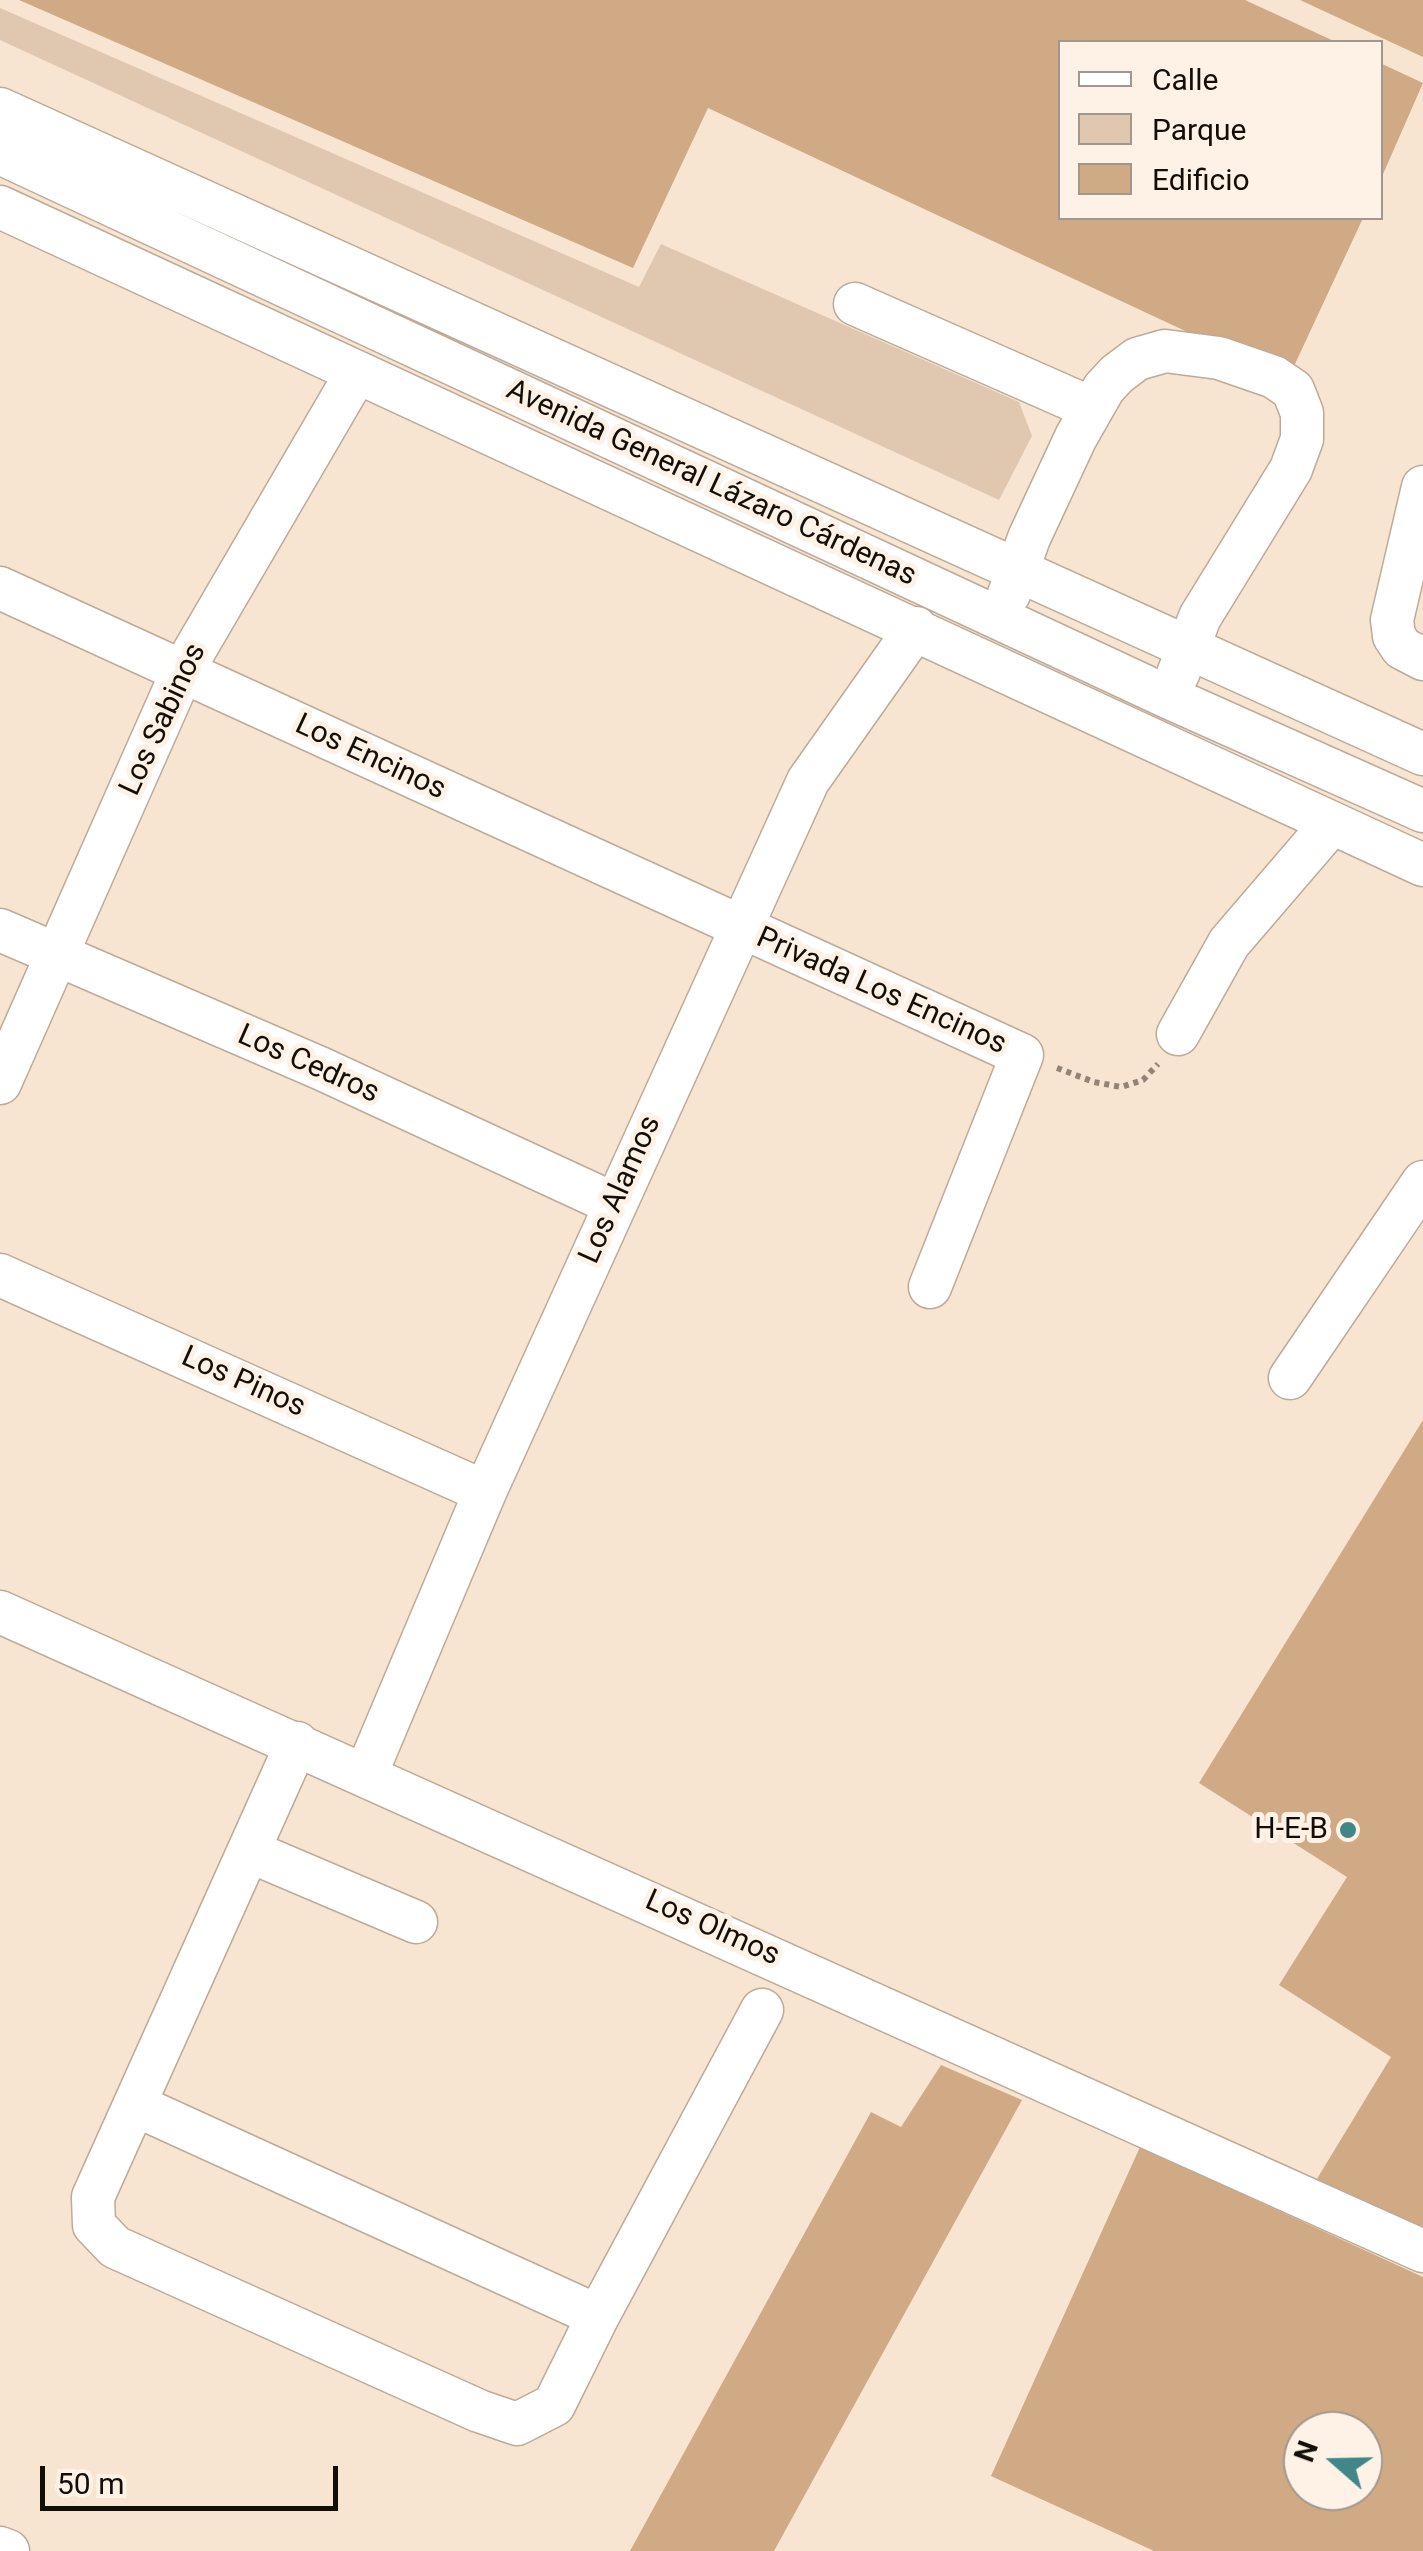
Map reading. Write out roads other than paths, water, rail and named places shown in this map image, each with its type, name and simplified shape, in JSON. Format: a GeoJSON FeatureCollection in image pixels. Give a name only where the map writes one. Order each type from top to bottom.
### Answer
{"type":"FeatureCollection","features":[{"type":"Feature","properties":{"kind":"street"},"geometry":{"type":"LineString","coordinates":[[0,109],[1423,754]]}},
{"type":"Feature","properties":{"kind":"street"},"geometry":{"type":"LineString","coordinates":[[0,140],[41,172]]}},
{"type":"Feature","properties":{"kind":"street","name":"Avenida General Lázaro Cárdenas"},"geometry":{"type":"LineString","coordinates":[[0,152],[1170,698],[1423,811]]}},
{"type":"Feature","properties":{"kind":"street","name":"Avenida General Lázaro Cárdenas"},"geometry":{"type":"LineString","coordinates":[[0,208],[1423,863]]}},
{"type":"Feature","properties":{"kind":"street"},"geometry":{"type":"LineString","coordinates":[[855,304],[1091,408]]}},
{"type":"Feature","properties":{"kind":"street"},"geometry":{"type":"LineString","coordinates":[[1001,619],[1029,538],[1104,388],[1137,359],[1165,351],[1219,358],[1274,378],[1293,390],[1302,413],[1302,439],[1291,468],[1200,617],[1170,698]]}},
{"type":"Feature","properties":{"kind":"street","name":"Los Sabinos"},"geometry":{"type":"LineString","coordinates":[[0,1083],[182,672],[357,372]]}},
{"type":"Feature","properties":{"kind":"street"},"geometry":{"type":"LineString","coordinates":[[1423,487],[1392,620],[1394,636],[1402,648],[1423,659]]}},
{"type":"Feature","properties":{"kind":"street","name":"Los Encinos"},"geometry":{"type":"LineString","coordinates":[[0,588],[740,928]]}},
{"type":"Feature","properties":{"kind":"street","name":"Los Alamos"},"geometry":{"type":"LineString","coordinates":[[366,1774],[485,1492],[808,780],[916,628]]}},
{"type":"Feature","properties":{"kind":"street"},"geometry":{"type":"LineString","coordinates":[[1178,1034],[1228,943],[1332,823]]}},
{"type":"Feature","properties":{"kind":"street","name":"Privada Los Encinos"},"geometry":{"type":"LineString","coordinates":[[740,928],[1022,1055],[930,1287]]}},
{"type":"Feature","properties":{"kind":"street","name":"Los Cedros"},"geometry":{"type":"LineString","coordinates":[[0,930],[322,1069],[614,1204]]}},
{"type":"Feature","properties":{"kind":"street"},"geometry":{"type":"LineString","coordinates":[[1290,1378],[1423,1182]]}},
{"type":"Feature","properties":{"kind":"street","name":"Los Pinos"},"geometry":{"type":"LineString","coordinates":[[0,1274],[485,1492]]}},
{"type":"Feature","properties":{"kind":"street","name":"Los Olmos"},"geometry":{"type":"LineString","coordinates":[[0,1612],[1423,2250]]}},
{"type":"Feature","properties":{"kind":"street"},"geometry":{"type":"LineString","coordinates":[[297,1743],[93,2197],[94,2225],[115,2247],[478,2411],[518,2424],[554,2405],[762,2010]]}},
{"type":"Feature","properties":{"kind":"street"},"geometry":{"type":"LineString","coordinates":[[249,1851],[416,1922]]}},
{"type":"Feature","properties":{"kind":"street"},"geometry":{"type":"LineString","coordinates":[[135,2105],[598,2316]]}},
{"type":"Feature","properties":{"kind":"street"},"geometry":{"type":"LineString","coordinates":[[0,2548],[8,2551]]}},
{"type":"Feature","properties":{"kind":"place","name":"H-E-B"},"geometry":{"type":"Point","coordinates":[1348,1830]}}]}
